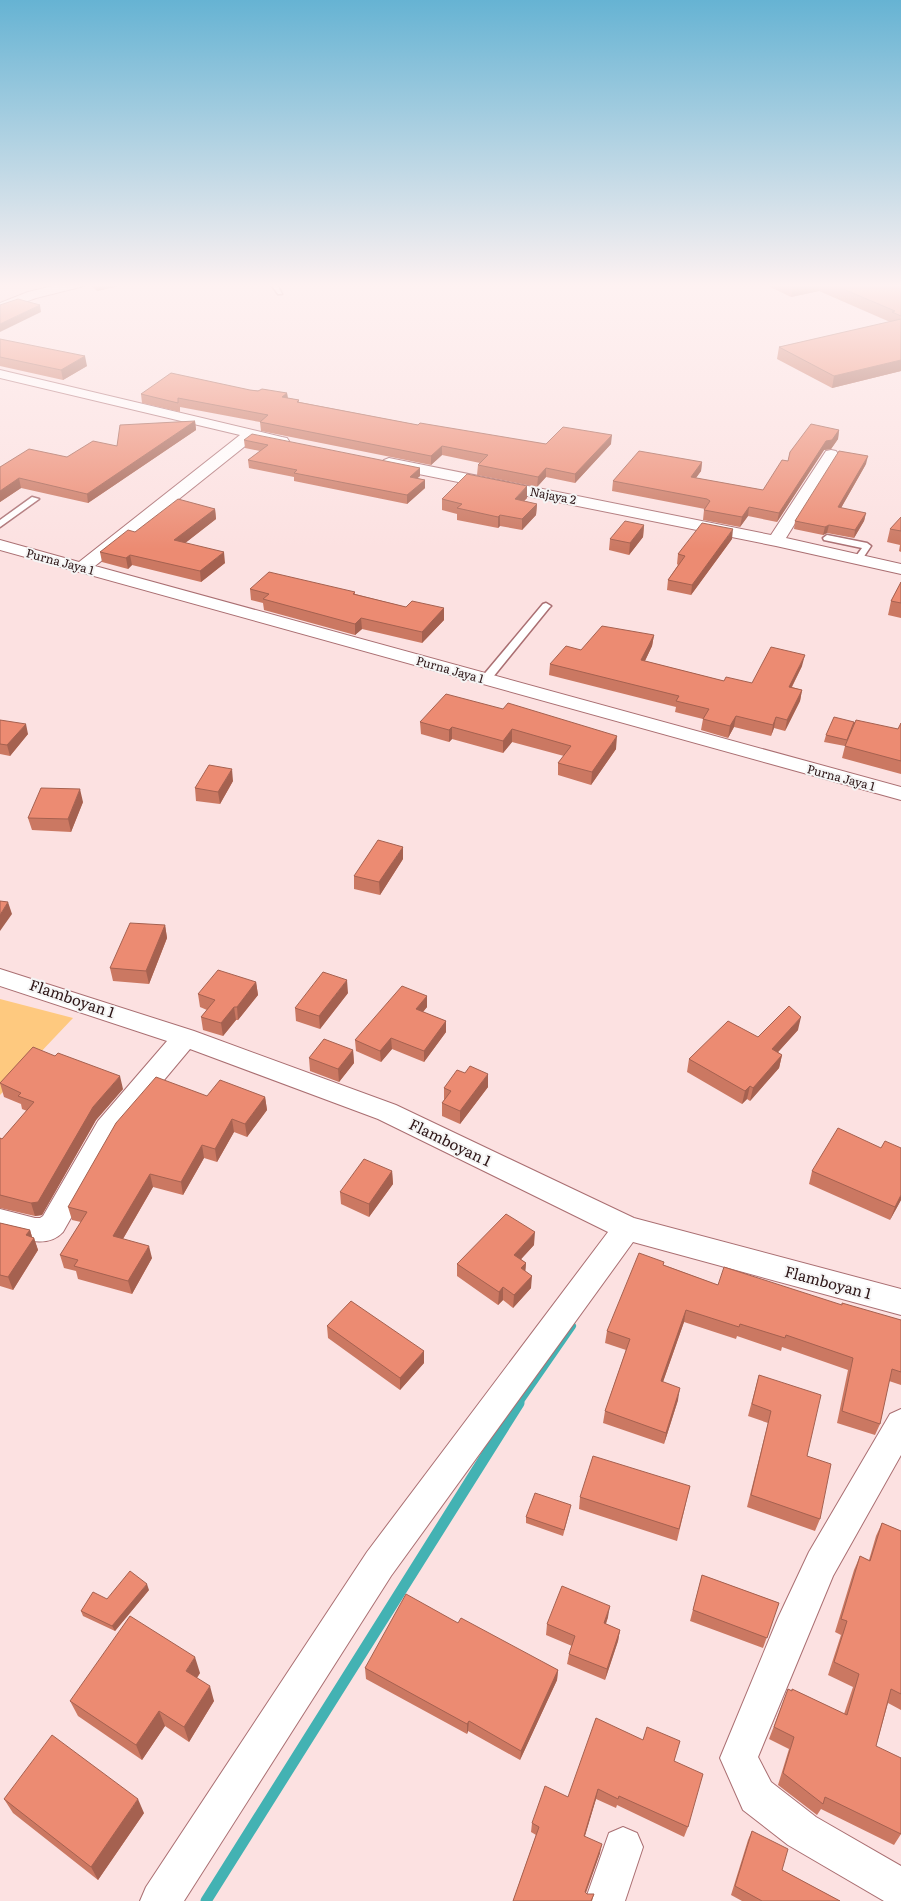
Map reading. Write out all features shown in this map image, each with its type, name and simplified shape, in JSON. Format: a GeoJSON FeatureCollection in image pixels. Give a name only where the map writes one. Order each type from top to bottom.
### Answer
{"type":"FeatureCollection","features":[{"type":"Feature","properties":{"kind":"street"},"geometry":{"type":"LineString","coordinates":[[0,374],[249,435],[298,444]]}},
{"type":"Feature","properties":{"kind":"street"},"geometry":{"type":"LineString","coordinates":[[82,568],[249,435]]}},
{"type":"Feature","properties":{"kind":"street"},"geometry":{"type":"LineString","coordinates":[[776,541],[831,454]]}},
{"type":"Feature","properties":{"kind":"street","name":"Najaya 2"},"geometry":{"type":"LineString","coordinates":[[376,460],[776,541],[901,569]]}},
{"type":"Feature","properties":{"kind":"street","name":"Purna Jaya 1"},"geometry":{"type":"LineString","coordinates":[[0,545],[901,794]]}},
{"type":"Feature","properties":{"kind":"street","name":"Flamboyan 1"},"geometry":{"type":"LineString","coordinates":[[0,977],[16,980],[185,1037],[387,1112],[627,1228],[901,1302]]}},
{"type":"Feature","properties":{"kind":"street"},"geometry":{"type":"LineString","coordinates":[[0,1221],[35,1230],[47,1230],[53,1224],[108,1128],[185,1037]]}},
{"type":"Feature","properties":{"kind":"street"},"geometry":{"type":"LineString","coordinates":[[160,1901],[379,1564],[627,1228]]}},
{"type":"Feature","properties":{"kind":"street"},"geometry":{"type":"LineString","coordinates":[[896,1892],[802,1831],[757,1796],[739,1758],[791,1631],[821,1564],[901,1424]]}},
{"type":"Feature","properties":{"kind":"street"},"geometry":{"type":"LineString","coordinates":[[605,1901],[623,1847]]}},
{"type":"Feature","properties":{"kind":"lane"},"geometry":{"type":"LineString","coordinates":[[0,524],[35,499]]}},
{"type":"Feature","properties":{"kind":"lane"},"geometry":{"type":"LineString","coordinates":[[826,538],[867,546],[858,559]]}},
{"type":"Feature","properties":{"kind":"lane"},"geometry":{"type":"LineString","coordinates":[[485,680],[546,606]]}},
{"type":"Feature","properties":{"kind":"shaded area"},"geometry":{"type":"Polygon","coordinates":[[[0,999],[73,1018],[0,1095],[0,999]]]}},
{"type":"Feature","properties":{"kind":"building"},"geometry":{"type":"Polygon","coordinates":[[[826,372],[852,372],[834,376],[826,372]]]}},
{"type":"Feature","properties":{"kind":"building"},"geometry":{"type":"Polygon","coordinates":[[[171,373],[250,390],[258,391],[262,389],[287,393],[282,397],[299,400],[297,402],[418,425],[420,423],[546,444],[563,427],[612,435],[575,474],[546,468],[538,477],[478,465],[488,455],[442,446],[431,456],[260,422],[268,415],[178,398],[178,403],[141,394],[171,373]]]}},
{"type":"Feature","properties":{"kind":"building"},"geometry":{"type":"Polygon","coordinates":[[[195,421],[87,494],[19,478],[0,491],[0,467],[29,449],[67,457],[93,441],[117,446],[120,425],[195,421]]]}},
{"type":"Feature","properties":{"kind":"building"},"geometry":{"type":"Polygon","coordinates":[[[811,424],[839,430],[832,440],[826,441],[779,513],[749,507],[742,517],[704,510],[710,501],[707,499],[613,481],[639,451],[702,462],[691,477],[763,490],[782,460],[788,461],[790,452],[811,424]]]}},
{"type":"Feature","properties":{"kind":"building"},"geometry":{"type":"Polygon","coordinates":[[[252,434],[420,468],[410,477],[425,480],[407,495],[294,473],[297,470],[248,460],[268,445],[244,440],[252,434]]]}},
{"type":"Feature","properties":{"kind":"building"},"geometry":{"type":"Polygon","coordinates":[[[839,451],[868,456],[838,507],[866,513],[855,530],[795,521],[839,451]]]}},
{"type":"Feature","properties":{"kind":"building"},"geometry":{"type":"Polygon","coordinates":[[[467,474],[527,486],[515,499],[537,504],[522,519],[500,515],[498,517],[457,508],[462,504],[442,499],[467,474]]]}},
{"type":"Feature","properties":{"kind":"building"},"geometry":{"type":"Polygon","coordinates":[[[178,499],[215,509],[174,540],[224,552],[200,571],[130,555],[126,558],[100,552],[128,530],[135,532],[178,499]]]}},
{"type":"Feature","properties":{"kind":"building"},"geometry":{"type":"Polygon","coordinates":[[[901,517],[901,531],[890,529],[901,517]]]}},
{"type":"Feature","properties":{"kind":"building"},"geometry":{"type":"Polygon","coordinates":[[[625,521],[644,525],[630,543],[610,539],[625,521]]]}},
{"type":"Feature","properties":{"kind":"building"},"geometry":{"type":"Polygon","coordinates":[[[702,523],[733,529],[692,585],[668,580],[685,556],[678,554],[702,523]]]}},
{"type":"Feature","properties":{"kind":"building"},"geometry":{"type":"Polygon","coordinates":[[[269,572],[355,592],[353,594],[406,607],[412,601],[444,608],[422,632],[361,618],[355,624],[263,599],[269,594],[250,589],[269,572]]]}},
{"type":"Feature","properties":{"kind":"building"},"geometry":{"type":"Polygon","coordinates":[[[901,582],[901,603],[891,601],[901,582]]]}},
{"type":"Feature","properties":{"kind":"building"},"geometry":{"type":"Polygon","coordinates":[[[602,626],[654,635],[641,660],[724,681],[726,677],[752,683],[771,647],[805,655],[789,687],[802,690],[787,720],[776,717],[773,725],[736,716],[730,726],[703,719],[709,709],[676,701],[679,696],[550,664],[566,646],[581,650],[602,626]]]}},
{"type":"Feature","properties":{"kind":"building"},"geometry":{"type":"Polygon","coordinates":[[[446,694],[503,709],[508,703],[617,736],[592,772],[558,763],[571,746],[512,729],[503,741],[452,727],[449,730],[420,722],[446,694]]]}},
{"type":"Feature","properties":{"kind":"building"},"geometry":{"type":"Polygon","coordinates":[[[834,717],[854,722],[847,740],[826,735],[834,717]]]}},
{"type":"Feature","properties":{"kind":"building"},"geometry":{"type":"Polygon","coordinates":[[[0,720],[26,724],[7,745],[0,744],[0,720]]]}},
{"type":"Feature","properties":{"kind":"building"},"geometry":{"type":"Polygon","coordinates":[[[856,720],[898,729],[901,723],[901,761],[845,746],[856,720]]]}},
{"type":"Feature","properties":{"kind":"building"},"geometry":{"type":"Polygon","coordinates":[[[209,765],[232,769],[218,792],[195,788],[209,765]]]}},
{"type":"Feature","properties":{"kind":"building"},"geometry":{"type":"Polygon","coordinates":[[[41,788],[80,789],[68,819],[28,818],[41,788]]]}},
{"type":"Feature","properties":{"kind":"building"},"geometry":{"type":"Polygon","coordinates":[[[378,840],[403,847],[379,882],[354,876],[378,840]]]}},
{"type":"Feature","properties":{"kind":"building"},"geometry":{"type":"Polygon","coordinates":[[[0,901],[8,902],[0,915],[0,901]]]}},
{"type":"Feature","properties":{"kind":"building"},"geometry":{"type":"Polygon","coordinates":[[[130,923],[165,925],[146,971],[110,968],[130,923]]]}},
{"type":"Feature","properties":{"kind":"building"},"geometry":{"type":"Polygon","coordinates":[[[218,970],[256,982],[237,1007],[234,1007],[221,1023],[201,1017],[215,1000],[198,994],[218,970]]]}},
{"type":"Feature","properties":{"kind":"building"},"geometry":{"type":"Polygon","coordinates":[[[323,972],[347,980],[319,1016],[295,1008],[323,972]]]}},
{"type":"Feature","properties":{"kind":"building"},"geometry":{"type":"Polygon","coordinates":[[[402,986],[427,996],[416,1009],[446,1021],[424,1051],[391,1038],[380,1051],[355,1040],[402,986]]]}},
{"type":"Feature","properties":{"kind":"building"},"geometry":{"type":"Polygon","coordinates":[[[789,1006],[801,1017],[772,1049],[782,1055],[753,1088],[750,1086],[745,1091],[689,1059],[728,1021],[758,1037],[789,1006]]]}},
{"type":"Feature","properties":{"kind":"building"},"geometry":{"type":"Polygon","coordinates":[[[324,1039],[353,1050],[338,1069],[309,1058],[324,1039]]]}},
{"type":"Feature","properties":{"kind":"building"},"geometry":{"type":"Polygon","coordinates":[[[33,1047],[55,1056],[58,1053],[120,1076],[93,1107],[38,1202],[31,1203],[0,1195],[0,1138],[2,1139],[34,1102],[18,1096],[21,1093],[0,1083],[33,1047]]]}},
{"type":"Feature","properties":{"kind":"building"},"geometry":{"type":"Polygon","coordinates":[[[470,1066],[488,1074],[460,1111],[442,1103],[451,1091],[444,1088],[457,1070],[465,1073],[470,1066]]]}},
{"type":"Feature","properties":{"kind":"building"},"geometry":{"type":"Polygon","coordinates":[[[156,1077],[207,1096],[220,1080],[265,1097],[245,1124],[232,1119],[215,1149],[202,1145],[181,1182],[150,1174],[113,1236],[149,1246],[128,1281],[74,1266],[78,1260],[60,1255],[87,1212],[68,1207],[116,1123],[156,1077]]]}},
{"type":"Feature","properties":{"kind":"building"},"geometry":{"type":"Polygon","coordinates":[[[838,1128],[881,1148],[885,1141],[901,1148],[901,1195],[895,1207],[812,1171],[838,1128]]]}},
{"type":"Feature","properties":{"kind":"building"},"geometry":{"type":"Polygon","coordinates":[[[364,1159],[392,1171],[369,1204],[340,1192],[364,1159]]]}},
{"type":"Feature","properties":{"kind":"building"},"geometry":{"type":"Polygon","coordinates":[[[506,1214],[535,1232],[514,1255],[526,1263],[521,1268],[532,1276],[514,1295],[503,1287],[499,1292],[457,1264],[506,1214]]]}},
{"type":"Feature","properties":{"kind":"building"},"geometry":{"type":"Polygon","coordinates":[[[0,1223],[30,1230],[26,1235],[34,1238],[8,1277],[0,1275],[0,1223]]]}},
{"type":"Feature","properties":{"kind":"building"},"geometry":{"type":"Polygon","coordinates":[[[639,1253],[664,1262],[663,1265],[718,1285],[724,1267],[842,1305],[842,1303],[901,1320],[901,1372],[892,1369],[880,1424],[842,1411],[853,1358],[786,1335],[785,1338],[740,1324],[739,1327],[686,1310],[661,1381],[680,1388],[666,1433],[605,1411],[630,1339],[607,1331],[639,1253]]]}},
{"type":"Feature","properties":{"kind":"building"},"geometry":{"type":"Polygon","coordinates":[[[351,1301],[424,1351],[400,1378],[327,1326],[351,1301]]]}},
{"type":"Feature","properties":{"kind":"building"},"geometry":{"type":"Polygon","coordinates":[[[759,1375],[821,1395],[807,1456],[831,1464],[820,1519],[751,1495],[771,1411],[752,1404],[759,1375]]]}},
{"type":"Feature","properties":{"kind":"building"},"geometry":{"type":"Polygon","coordinates":[[[593,1456],[690,1486],[679,1529],[580,1497],[593,1456]]]}},
{"type":"Feature","properties":{"kind":"building"},"geometry":{"type":"Polygon","coordinates":[[[535,1493],[571,1505],[564,1530],[526,1517],[535,1493]]]}},
{"type":"Feature","properties":{"kind":"building"},"geometry":{"type":"Polygon","coordinates":[[[882,1523],[901,1531],[901,1694],[891,1689],[876,1746],[901,1758],[901,1834],[825,1797],[823,1804],[783,1773],[794,1737],[774,1727],[788,1689],[792,1691],[792,1689],[847,1715],[859,1674],[834,1662],[847,1621],[841,1619],[860,1556],[870,1561],[882,1523]]]}},
{"type":"Feature","properties":{"kind":"building"},"geometry":{"type":"Polygon","coordinates":[[[130,1571],[147,1584],[112,1626],[81,1611],[93,1592],[107,1599],[130,1571]]]}},
{"type":"Feature","properties":{"kind":"building"},"geometry":{"type":"Polygon","coordinates":[[[702,1575],[779,1603],[767,1638],[693,1610],[702,1575]]]}},
{"type":"Feature","properties":{"kind":"building"},"geometry":{"type":"Polygon","coordinates":[[[562,1586],[610,1606],[604,1623],[620,1630],[607,1669],[569,1654],[575,1636],[547,1624],[562,1586]]]}},
{"type":"Feature","properties":{"kind":"building"},"geometry":{"type":"Polygon","coordinates":[[[406,1594],[458,1623],[461,1618],[558,1670],[521,1751],[469,1721],[467,1724],[365,1668],[406,1594]]]}},
{"type":"Feature","properties":{"kind":"building"},"geometry":{"type":"Polygon","coordinates":[[[130,1616],[195,1657],[186,1671],[210,1686],[184,1727],[159,1711],[136,1745],[70,1701],[130,1616]]]}},
{"type":"Feature","properties":{"kind":"building"},"geometry":{"type":"Polygon","coordinates":[[[596,1718],[643,1740],[647,1727],[680,1741],[674,1761],[703,1774],[688,1827],[619,1796],[618,1799],[598,1789],[584,1836],[602,1844],[585,1892],[587,1894],[594,1894],[591,1901],[513,1901],[539,1827],[532,1823],[545,1786],[568,1797],[596,1718]]]}},
{"type":"Feature","properties":{"kind":"building"},"geometry":{"type":"Polygon","coordinates":[[[52,1735],[138,1799],[91,1867],[4,1799],[52,1735]]]}},
{"type":"Feature","properties":{"kind":"building"},"geometry":{"type":"Polygon","coordinates":[[[752,1831],[788,1849],[782,1870],[840,1901],[762,1901],[735,1886],[752,1831]]]}},
{"type":"Feature","properties":{"kind":"waterway"},"geometry":{"type":"LineString","coordinates":[[518,1404],[572,1326]]}},
{"type":"Feature","properties":{"kind":"waterway"},"geometry":{"type":"LineString","coordinates":[[206,1901],[519,1403]]}}]}
